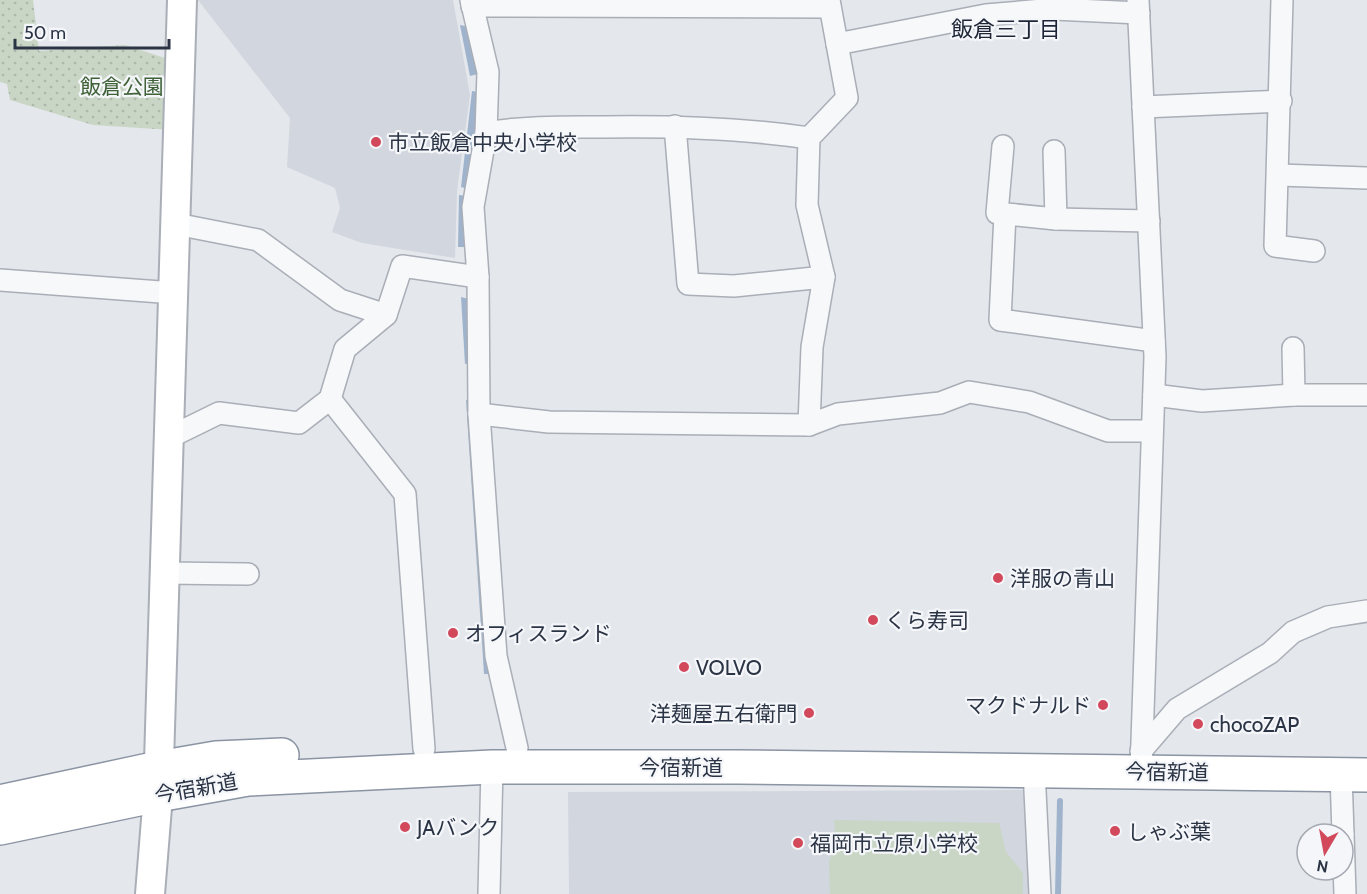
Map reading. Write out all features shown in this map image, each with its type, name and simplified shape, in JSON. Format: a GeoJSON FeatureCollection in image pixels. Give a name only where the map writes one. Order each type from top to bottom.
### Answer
{"type":"FeatureCollection","features":[{"type":"Feature","properties":{"kind":"highway","name":"今宿新道"},"geometry":{"type":"LineString","coordinates":[[0,802],[158,781],[248,779],[505,758],[766,746],[1358,769]]}},
{"type":"Feature","properties":{"kind":"highway","name":"今宿新道"},"geometry":{"type":"LineString","coordinates":[[0,828],[158,781],[216,758],[424,749],[505,758],[1034,770],[1141,761]]}},
{"type":"Feature","properties":{"kind":"street"},"geometry":{"type":"LineString","coordinates":[[150,894],[158,781],[182,0]]}},
{"type":"Feature","properties":{"kind":"street"},"geometry":{"type":"LineString","coordinates":[[1282,0],[1279,175],[1275,246],[1314,251]]}},
{"type":"Feature","properties":{"kind":"street"},"geometry":{"type":"LineString","coordinates":[[489,894],[505,758],[479,414],[478,276],[473,207],[486,133],[488,72],[472,3],[830,4],[847,98],[810,138],[807,205],[824,277],[812,347],[809,424]]}},
{"type":"Feature","properties":{"kind":"street"},"geometry":{"type":"LineString","coordinates":[[837,44],[986,15],[1054,9],[1139,6],[1154,341],[1141,761]]}},
{"type":"Feature","properties":{"kind":"street"},"geometry":{"type":"LineString","coordinates":[[1143,106],[1281,101]]}},
{"type":"Feature","properties":{"kind":"street"},"geometry":{"type":"LineString","coordinates":[[486,133],[518,127],[675,126],[750,129],[810,138]]}},
{"type":"Feature","properties":{"kind":"street"},"geometry":{"type":"LineString","coordinates":[[675,126],[687,284],[734,286],[824,277]]}},
{"type":"Feature","properties":{"kind":"street"},"geometry":{"type":"LineString","coordinates":[[1003,146],[996,213],[1056,219],[1149,221]]}},
{"type":"Feature","properties":{"kind":"street"},"geometry":{"type":"LineString","coordinates":[[1054,151],[1056,219]]}},
{"type":"Feature","properties":{"kind":"street"},"geometry":{"type":"LineString","coordinates":[[1279,175],[1367,178]]}},
{"type":"Feature","properties":{"kind":"street"},"geometry":{"type":"LineString","coordinates":[[1005,214],[1000,320],[1154,341]]}},
{"type":"Feature","properties":{"kind":"street"},"geometry":{"type":"LineString","coordinates":[[176,224],[258,240],[340,300],[386,315]]}},
{"type":"Feature","properties":{"kind":"street"},"geometry":{"type":"LineString","coordinates":[[168,438],[219,413],[300,423],[330,399],[345,349],[386,315],[402,266],[478,276]]}},
{"type":"Feature","properties":{"kind":"street"},"geometry":{"type":"LineString","coordinates":[[0,280],[174,293]]}},
{"type":"Feature","properties":{"kind":"street"},"geometry":{"type":"LineString","coordinates":[[1293,348],[1294,395]]}},
{"type":"Feature","properties":{"kind":"street"},"geometry":{"type":"LineString","coordinates":[[479,414],[549,422],[809,424],[838,414],[940,403],[969,392],[1029,402],[1108,431],[1152,431]]}},
{"type":"Feature","properties":{"kind":"street"},"geometry":{"type":"LineString","coordinates":[[1154,395],[1202,401],[1294,395],[1367,395]]}},
{"type":"Feature","properties":{"kind":"street"},"geometry":{"type":"LineString","coordinates":[[330,399],[405,494],[424,749]]}},
{"type":"Feature","properties":{"kind":"street"},"geometry":{"type":"LineString","coordinates":[[164,573],[248,574]]}},
{"type":"Feature","properties":{"kind":"street"},"geometry":{"type":"LineString","coordinates":[[1141,761],[1177,709],[1270,653],[1293,632],[1328,617],[1367,611]]}},
{"type":"Feature","properties":{"kind":"street"},"geometry":{"type":"LineString","coordinates":[[1346,822],[1358,769]]}},
{"type":"Feature","properties":{"kind":"street"},"geometry":{"type":"LineString","coordinates":[[1034,770],[1040,894]]}},
{"type":"Feature","properties":{"kind":"shaded area","name":"市立飯倉中央小学校"},"geometry":{"type":"Polygon","coordinates":[[[198,0],[453,0],[470,95],[457,191],[455,258],[362,243],[332,232],[340,208],[335,188],[287,167],[290,118],[198,0]]]}},
{"type":"Feature","properties":{"kind":"shaded area","name":"福岡市立原小学校"},"geometry":{"type":"Polygon","coordinates":[[[1025,790],[1031,894],[569,894],[568,792],[1025,790]]]}},
{"type":"Feature","properties":{"kind":"green space","name":"飯倉公園"},"geometry":{"type":"Polygon","coordinates":[[[0,0],[33,0],[39,51],[125,45],[174,61],[172,130],[93,125],[10,100],[7,84],[0,82],[0,0]]]}},
{"type":"Feature","properties":{"kind":"green space"},"geometry":{"type":"Polygon","coordinates":[[[834,820],[999,823],[1006,852],[1023,873],[1023,894],[830,894],[829,861],[836,843],[834,820]]]}},
{"type":"Feature","properties":{"kind":"water"},"geometry":{"type":"Polygon","coordinates":[[[460,25],[470,27],[478,74],[470,76],[460,25]]]}},
{"type":"Feature","properties":{"kind":"water"},"geometry":{"type":"Polygon","coordinates":[[[472,91],[479,92],[468,189],[461,187],[472,91]]]}},
{"type":"Feature","properties":{"kind":"water"},"geometry":{"type":"Polygon","coordinates":[[[459,195],[467,196],[466,247],[458,247],[459,195]]]}},
{"type":"Feature","properties":{"kind":"water"},"geometry":{"type":"Polygon","coordinates":[[[461,297],[469,299],[471,363],[465,364],[461,297]]]}},
{"type":"Feature","properties":{"kind":"water"},"geometry":{"type":"Polygon","coordinates":[[[466,400],[472,401],[492,674],[484,674],[466,400]]]}},
{"type":"Feature","properties":{"kind":"waterway"},"geometry":{"type":"LineString","coordinates":[[1058,894],[1060,801]]}},
{"type":"Feature","properties":{"kind":"place","name":"市立飯倉中央小学校"},"geometry":{"type":"Point","coordinates":[376,142]}},
{"type":"Feature","properties":{"kind":"place","name":"洋服の青山"},"geometry":{"type":"Point","coordinates":[998,578]}},
{"type":"Feature","properties":{"kind":"place","name":"くら寿司"},"geometry":{"type":"Point","coordinates":[873,620]}},
{"type":"Feature","properties":{"kind":"place","name":"オフィスランド"},"geometry":{"type":"Point","coordinates":[453,633]}},
{"type":"Feature","properties":{"kind":"place","name":"VOLVO"},"geometry":{"type":"Point","coordinates":[684,667]}},
{"type":"Feature","properties":{"kind":"place","name":"マクドナルド"},"geometry":{"type":"Point","coordinates":[1103,705]}},
{"type":"Feature","properties":{"kind":"place","name":"洋麺屋五右衛門"},"geometry":{"type":"Point","coordinates":[809,713]}},
{"type":"Feature","properties":{"kind":"place","name":"chocoZAP"},"geometry":{"type":"Point","coordinates":[1198,724]}},
{"type":"Feature","properties":{"kind":"place","name":"JAバンク"},"geometry":{"type":"Point","coordinates":[405,827]}},
{"type":"Feature","properties":{"kind":"place","name":"しゃぶ葉"},"geometry":{"type":"Point","coordinates":[1115,831]}},
{"type":"Feature","properties":{"kind":"place","name":"福岡市立原小学校"},"geometry":{"type":"Point","coordinates":[798,843]}},
{"type":"Feature","properties":{"kind":"district","name":"飯倉三丁目"},"geometry":{"type":"Point","coordinates":[1006,29]}}]}
